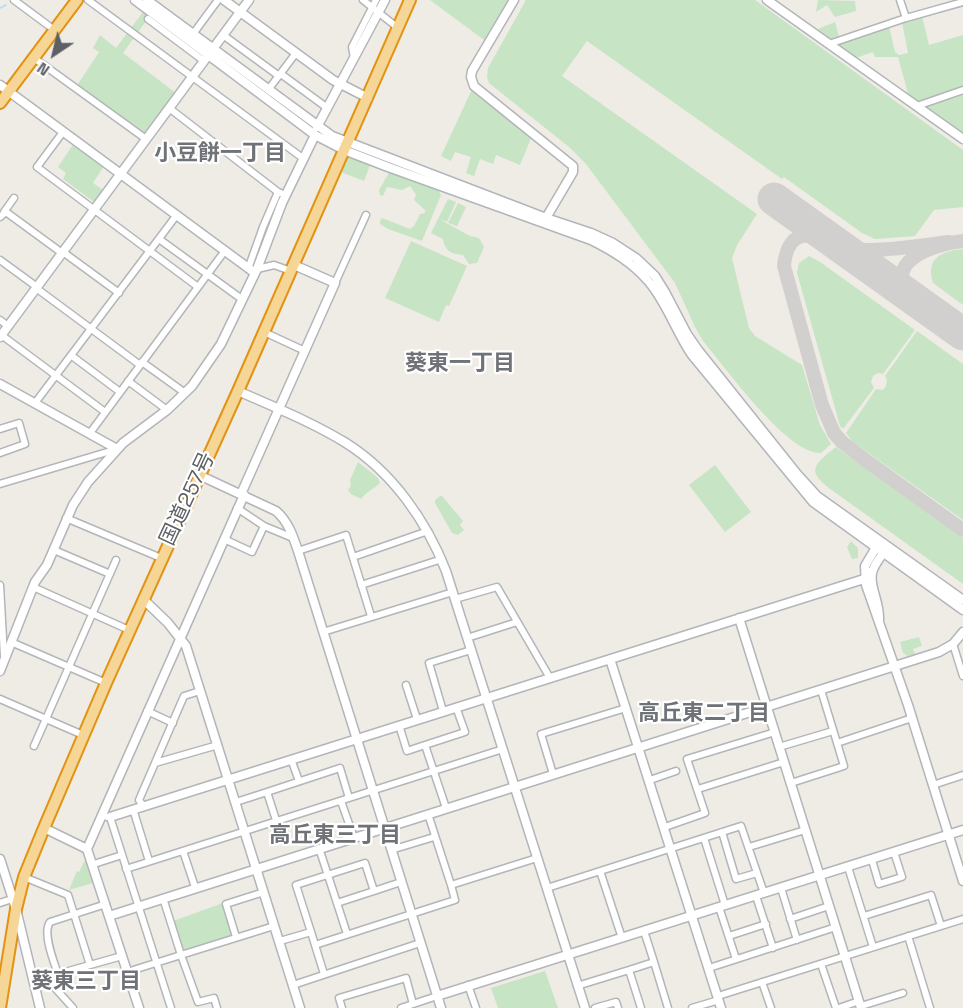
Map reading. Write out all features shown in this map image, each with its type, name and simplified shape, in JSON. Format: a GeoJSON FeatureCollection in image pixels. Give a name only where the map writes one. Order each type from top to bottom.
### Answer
{"type":"FeatureCollection","features":[{"type":"Feature","properties":{"kind":"highway"},"geometry":{"type":"LineString","coordinates":[[0,103],[3,89],[69,0]]}},
{"type":"Feature","properties":{"kind":"highway"},"geometry":{"type":"LineString","coordinates":[[3,89],[33,57],[77,0]]}},
{"type":"Feature","properties":{"kind":"highway","name":"国道257号"},"geometry":{"type":"LineString","coordinates":[[0,1008],[10,948],[14,904],[44,828],[129,630],[293,268],[410,0]]}},
{"type":"Feature","properties":{"kind":"street"},"geometry":{"type":"LineString","coordinates":[[14,0],[49,26]]}},
{"type":"Feature","properties":{"kind":"street"},"geometry":{"type":"LineString","coordinates":[[88,0],[304,159]]}},
{"type":"Feature","properties":{"kind":"street"},"geometry":{"type":"LineString","coordinates":[[135,0],[316,131],[346,146],[545,221],[591,233],[613,243],[636,258],[654,276],[665,292],[698,350],[817,496],[963,610]]}},
{"type":"Feature","properties":{"kind":"street"},"geometry":{"type":"LineString","coordinates":[[147,0],[160,4],[193,34],[208,55]]}},
{"type":"Feature","properties":{"kind":"street"},"geometry":{"type":"LineString","coordinates":[[193,34],[218,0]]}},
{"type":"Feature","properties":{"kind":"street"},"geometry":{"type":"LineString","coordinates":[[225,0],[339,83],[368,98]]}},
{"type":"Feature","properties":{"kind":"street"},"geometry":{"type":"LineString","coordinates":[[105,412],[0,335],[249,0]]}},
{"type":"Feature","properties":{"kind":"street"},"geometry":{"type":"LineString","coordinates":[[363,0],[376,6],[398,28]]}},
{"type":"Feature","properties":{"kind":"street"},"geometry":{"type":"LineString","coordinates":[[0,671],[33,587],[54,550],[66,518],[88,482],[117,449],[183,392],[207,366],[221,344],[272,225],[282,193],[304,159],[326,107],[354,58],[376,6],[385,0]]}},
{"type":"Feature","properties":{"kind":"street"},"geometry":{"type":"LineString","coordinates":[[514,0],[472,71],[471,77],[474,86],[573,166],[573,172],[545,221]]}},
{"type":"Feature","properties":{"kind":"street"},"geometry":{"type":"LineString","coordinates":[[767,0],[963,139]]}},
{"type":"Feature","properties":{"kind":"street"},"geometry":{"type":"LineString","coordinates":[[900,0],[906,18]]}},
{"type":"Feature","properties":{"kind":"street"},"geometry":{"type":"LineString","coordinates":[[829,44],[963,2]]}},
{"type":"Feature","properties":{"kind":"street"},"geometry":{"type":"LineString","coordinates":[[147,19],[268,90],[316,131]]}},
{"type":"Feature","properties":{"kind":"street"},"geometry":{"type":"LineString","coordinates":[[223,35],[326,107]]}},
{"type":"Feature","properties":{"kind":"street"},"geometry":{"type":"LineString","coordinates":[[268,90],[296,53]]}},
{"type":"Feature","properties":{"kind":"street"},"geometry":{"type":"LineString","coordinates":[[33,57],[146,139]]}},
{"type":"Feature","properties":{"kind":"street"},"geometry":{"type":"LineString","coordinates":[[3,89],[224,252],[253,270],[274,265],[293,268],[335,283]]}},
{"type":"Feature","properties":{"kind":"street"},"geometry":{"type":"LineString","coordinates":[[917,106],[963,90]]}},
{"type":"Feature","properties":{"kind":"street"},"geometry":{"type":"LineString","coordinates":[[169,108],[282,193]]}},
{"type":"Feature","properties":{"kind":"street"},"geometry":{"type":"LineString","coordinates":[[63,132],[37,167],[198,287]]}},
{"type":"Feature","properties":{"kind":"street"},"geometry":{"type":"LineString","coordinates":[[2,215],[14,198]]}},
{"type":"Feature","properties":{"kind":"street"},"geometry":{"type":"LineString","coordinates":[[2,215],[6,212],[119,293]]}},
{"type":"Feature","properties":{"kind":"street"},"geometry":{"type":"LineString","coordinates":[[87,849],[366,215]]}},
{"type":"Feature","properties":{"kind":"street"},"geometry":{"type":"LineString","coordinates":[[35,403],[176,216]]}},
{"type":"Feature","properties":{"kind":"street"},"geometry":{"type":"LineString","coordinates":[[159,239],[240,298]]}},
{"type":"Feature","properties":{"kind":"street"},"geometry":{"type":"LineString","coordinates":[[90,433],[224,252]]}},
{"type":"Feature","properties":{"kind":"street"},"geometry":{"type":"LineString","coordinates":[[0,260],[92,330],[183,392]]}},
{"type":"Feature","properties":{"kind":"street"},"geometry":{"type":"LineString","coordinates":[[0,320],[8,326]]}},
{"type":"Feature","properties":{"kind":"street"},"geometry":{"type":"LineString","coordinates":[[264,332],[305,351]]}},
{"type":"Feature","properties":{"kind":"street"},"geometry":{"type":"LineString","coordinates":[[72,356],[120,392]]}},
{"type":"Feature","properties":{"kind":"street"},"geometry":{"type":"LineString","coordinates":[[128,381],[164,409]]}},
{"type":"Feature","properties":{"kind":"street"},"geometry":{"type":"LineString","coordinates":[[0,384],[117,449]]}},
{"type":"Feature","properties":{"kind":"street"},"geometry":{"type":"LineString","coordinates":[[238,391],[347,443],[368,459],[396,487],[428,531],[442,559],[454,595],[585,1008]]}},
{"type":"Feature","properties":{"kind":"street"},"geometry":{"type":"LineString","coordinates":[[0,429],[19,423],[25,444],[0,453]]}},
{"type":"Feature","properties":{"kind":"street"},"geometry":{"type":"LineString","coordinates":[[0,484],[117,449]]}},
{"type":"Feature","properties":{"kind":"street"},"geometry":{"type":"LineString","coordinates":[[199,475],[242,494],[284,517],[298,551],[441,1008]]}},
{"type":"Feature","properties":{"kind":"street"},"geometry":{"type":"LineString","coordinates":[[237,508],[264,526],[293,538]]}},
{"type":"Feature","properties":{"kind":"street"},"geometry":{"type":"LineString","coordinates":[[66,518],[161,558]]}},
{"type":"Feature","properties":{"kind":"street"},"geometry":{"type":"LineString","coordinates":[[224,539],[252,552],[264,526]]}},
{"type":"Feature","properties":{"kind":"street"},"geometry":{"type":"LineString","coordinates":[[353,557],[428,531]]}},
{"type":"Feature","properties":{"kind":"street"},"geometry":{"type":"LineString","coordinates":[[298,551],[346,535],[371,616]]}},
{"type":"Feature","properties":{"kind":"street"},"geometry":{"type":"LineString","coordinates":[[882,547],[865,566],[864,579],[895,666],[963,881]]}},
{"type":"Feature","properties":{"kind":"street"},"geometry":{"type":"LineString","coordinates":[[882,547],[963,600]]}},
{"type":"Feature","properties":{"kind":"street"},"geometry":{"type":"LineString","coordinates":[[879,620],[880,607],[872,583],[872,573],[882,547]]}},
{"type":"Feature","properties":{"kind":"street"},"geometry":{"type":"LineString","coordinates":[[54,550],[110,574]]}},
{"type":"Feature","properties":{"kind":"street"},"geometry":{"type":"LineString","coordinates":[[362,585],[442,559]]}},
{"type":"Feature","properties":{"kind":"street"},"geometry":{"type":"LineString","coordinates":[[34,746],[116,560]]}},
{"type":"Feature","properties":{"kind":"street"},"geometry":{"type":"LineString","coordinates":[[100,820],[864,579]]}},
{"type":"Feature","properties":{"kind":"street"},"geometry":{"type":"LineString","coordinates":[[0,585],[4,660]]}},
{"type":"Feature","properties":{"kind":"street"},"geometry":{"type":"LineString","coordinates":[[33,587],[129,630]]}},
{"type":"Feature","properties":{"kind":"street"},"geometry":{"type":"LineString","coordinates":[[323,632],[371,616],[454,595],[497,587],[550,678]]}},
{"type":"Feature","properties":{"kind":"street"},"geometry":{"type":"LineString","coordinates":[[143,599],[181,637],[186,646],[300,1008]]}},
{"type":"Feature","properties":{"kind":"street"},"geometry":{"type":"LineString","coordinates":[[739,618],[860,1005]]}},
{"type":"Feature","properties":{"kind":"street"},"geometry":{"type":"LineString","coordinates":[[467,638],[517,622]]}},
{"type":"Feature","properties":{"kind":"street"},"geometry":{"type":"LineString","coordinates":[[110,916],[195,887],[942,651],[953,644],[963,633]]}},
{"type":"Feature","properties":{"kind":"street"},"geometry":{"type":"LineString","coordinates":[[11,642],[106,683]]}},
{"type":"Feature","properties":{"kind":"street"},"geometry":{"type":"LineString","coordinates":[[953,644],[963,676]]}},
{"type":"Feature","properties":{"kind":"street"},"geometry":{"type":"LineString","coordinates":[[443,711],[429,663],[471,650]]}},
{"type":"Feature","properties":{"kind":"street"},"geometry":{"type":"LineString","coordinates":[[610,659],[719,1001]]}},
{"type":"Feature","properties":{"kind":"street"},"geometry":{"type":"LineString","coordinates":[[406,685],[417,719]]}},
{"type":"Feature","properties":{"kind":"street"},"geometry":{"type":"LineString","coordinates":[[791,783],[844,766],[821,690]]}},
{"type":"Feature","properties":{"kind":"street"},"geometry":{"type":"LineString","coordinates":[[143,806],[139,800],[184,696],[200,691]]}},
{"type":"Feature","properties":{"kind":"street"},"geometry":{"type":"LineString","coordinates":[[0,699],[83,735]]}},
{"type":"Feature","properties":{"kind":"street"},"geometry":{"type":"LineString","coordinates":[[399,725],[407,751],[465,732],[456,707]]}},
{"type":"Feature","properties":{"kind":"street"},"geometry":{"type":"LineString","coordinates":[[553,774],[541,734],[626,708]]}},
{"type":"Feature","properties":{"kind":"street"},"geometry":{"type":"LineString","coordinates":[[147,711],[173,723]]}},
{"type":"Feature","properties":{"kind":"street"},"geometry":{"type":"LineString","coordinates":[[837,744],[912,718]]}},
{"type":"Feature","properties":{"kind":"street"},"geometry":{"type":"LineString","coordinates":[[779,747],[833,731]]}},
{"type":"Feature","properties":{"kind":"street"},"geometry":{"type":"LineString","coordinates":[[665,827],[705,813],[687,759],[775,732]]}},
{"type":"Feature","properties":{"kind":"street"},"geometry":{"type":"LineString","coordinates":[[156,763],[218,745]]}},
{"type":"Feature","properties":{"kind":"street"},"geometry":{"type":"LineString","coordinates":[[426,745],[446,808]]}},
{"type":"Feature","properties":{"kind":"street"},"geometry":{"type":"LineString","coordinates":[[126,869],[503,749]]}},
{"type":"Feature","properties":{"kind":"street"},"geometry":{"type":"LineString","coordinates":[[291,759],[298,781]]}},
{"type":"Feature","properties":{"kind":"street"},"geometry":{"type":"LineString","coordinates":[[698,789],[784,762]]}},
{"type":"Feature","properties":{"kind":"street"},"geometry":{"type":"LineString","coordinates":[[236,802],[340,768],[349,798]]}},
{"type":"Feature","properties":{"kind":"street"},"geometry":{"type":"LineString","coordinates":[[650,780],[676,771]]}},
{"type":"Feature","properties":{"kind":"street"},"geometry":{"type":"LineString","coordinates":[[933,785],[963,775]]}},
{"type":"Feature","properties":{"kind":"street"},"geometry":{"type":"LineString","coordinates":[[267,792],[276,820]]}},
{"type":"Feature","properties":{"kind":"street"},"geometry":{"type":"LineString","coordinates":[[341,801],[354,837]]}},
{"type":"Feature","properties":{"kind":"street"},"geometry":{"type":"LineString","coordinates":[[134,809],[149,861]]}},
{"type":"Feature","properties":{"kind":"street"},"geometry":{"type":"LineString","coordinates":[[315,945],[455,900],[428,814]]}},
{"type":"Feature","properties":{"kind":"street"},"geometry":{"type":"LineString","coordinates":[[110,817],[171,1008]]}},
{"type":"Feature","properties":{"kind":"street"},"geometry":{"type":"LineString","coordinates":[[547,888],[741,826],[757,873],[766,924],[773,948]]}},
{"type":"Feature","properties":{"kind":"street"},"geometry":{"type":"LineString","coordinates":[[44,828],[87,849],[94,864],[139,1008]]}},
{"type":"Feature","properties":{"kind":"street"},"geometry":{"type":"LineString","coordinates":[[749,847],[805,830]]}},
{"type":"Feature","properties":{"kind":"street"},"geometry":{"type":"LineString","coordinates":[[401,1008],[963,830]]}},
{"type":"Feature","properties":{"kind":"street"},"geometry":{"type":"LineString","coordinates":[[722,832],[736,879],[757,873]]}},
{"type":"Feature","properties":{"kind":"street"},"geometry":{"type":"LineString","coordinates":[[392,850],[434,837]]}},
{"type":"Feature","properties":{"kind":"street"},"geometry":{"type":"LineString","coordinates":[[704,838],[736,960]]}},
{"type":"Feature","properties":{"kind":"street"},"geometry":{"type":"LineString","coordinates":[[319,848],[346,934]]}},
{"type":"Feature","properties":{"kind":"street"},"geometry":{"type":"LineString","coordinates":[[183,851],[195,887]]}},
{"type":"Feature","properties":{"kind":"street"},"geometry":{"type":"LineString","coordinates":[[872,860],[879,884],[902,877],[894,852]]}},
{"type":"Feature","properties":{"kind":"street"},"geometry":{"type":"LineString","coordinates":[[94,864],[122,855]]}},
{"type":"Feature","properties":{"kind":"street"},"geometry":{"type":"LineString","coordinates":[[451,885],[537,858]]}},
{"type":"Feature","properties":{"kind":"street"},"geometry":{"type":"LineString","coordinates":[[0,859],[14,904],[40,1008]]}},
{"type":"Feature","properties":{"kind":"street"},"geometry":{"type":"LineString","coordinates":[[324,974],[296,885],[365,863],[374,891]]}},
{"type":"Feature","properties":{"kind":"street"},"geometry":{"type":"LineString","coordinates":[[848,867],[873,947]]}},
{"type":"Feature","properties":{"kind":"street"},"geometry":{"type":"LineString","coordinates":[[600,871],[622,938]]}},
{"type":"Feature","properties":{"kind":"street"},"geometry":{"type":"LineString","coordinates":[[8,884],[13,886],[23,880],[66,894],[75,914],[90,965]]}},
{"type":"Feature","properties":{"kind":"street"},"geometry":{"type":"LineString","coordinates":[[337,903],[402,882]]}},
{"type":"Feature","properties":{"kind":"street"},"geometry":{"type":"LineString","coordinates":[[781,888],[797,940]]}},
{"type":"Feature","properties":{"kind":"street"},"geometry":{"type":"LineString","coordinates":[[236,937],[226,904],[264,892]]}},
{"type":"Feature","properties":{"kind":"street"},"geometry":{"type":"LineString","coordinates":[[864,916],[931,895],[941,926]]}},
{"type":"Feature","properties":{"kind":"street"},"geometry":{"type":"LineString","coordinates":[[163,898],[198,1002],[214,998],[217,1008]]}},
{"type":"Feature","properties":{"kind":"street"},"geometry":{"type":"LineString","coordinates":[[0,903],[14,904]]}},
{"type":"Feature","properties":{"kind":"street"},"geometry":{"type":"LineString","coordinates":[[58,974],[47,926],[51,921],[106,904]]}},
{"type":"Feature","properties":{"kind":"street"},"geometry":{"type":"LineString","coordinates":[[790,919],[829,906]]}},
{"type":"Feature","properties":{"kind":"street"},"geometry":{"type":"LineString","coordinates":[[692,1008],[719,1001],[762,982],[963,919]]}},
{"type":"Feature","properties":{"kind":"street"},"geometry":{"type":"LineString","coordinates":[[729,936],[766,924]]}},
{"type":"Feature","properties":{"kind":"street"},"geometry":{"type":"LineString","coordinates":[[127,972],[274,926]]}},
{"type":"Feature","properties":{"kind":"street"},"geometry":{"type":"LineString","coordinates":[[709,968],[836,927]]}},
{"type":"Feature","properties":{"kind":"street"},"geometry":{"type":"LineString","coordinates":[[644,931],[668,1008]]}},
{"type":"Feature","properties":{"kind":"street"},"geometry":{"type":"LineString","coordinates":[[280,941],[311,932]]}},
{"type":"Feature","properties":{"kind":"street"},"geometry":{"type":"LineString","coordinates":[[908,936],[930,1008]]}},
{"type":"Feature","properties":{"kind":"street"},"geometry":{"type":"LineString","coordinates":[[293,985],[420,943]]}},
{"type":"Feature","properties":{"kind":"street"},"geometry":{"type":"LineString","coordinates":[[10,948],[20,944],[26,951]]}},
{"type":"Feature","properties":{"kind":"street"},"geometry":{"type":"LineString","coordinates":[[33,981],[122,956]]}},
{"type":"Feature","properties":{"kind":"street"},"geometry":{"type":"LineString","coordinates":[[577,986],[654,962]]}},
{"type":"Feature","properties":{"kind":"street"},"geometry":{"type":"LineString","coordinates":[[821,964],[837,1008],[860,1005],[903,993]]}},
{"type":"Feature","properties":{"kind":"street"},"geometry":{"type":"LineString","coordinates":[[629,970],[640,1008]]}},
{"type":"Feature","properties":{"kind":"street"},"geometry":{"type":"LineString","coordinates":[[46,978],[73,1008]]}},
{"type":"Feature","properties":{"kind":"street"},"geometry":{"type":"LineString","coordinates":[[342,1008],[339,998],[406,978],[413,1004]]}},
{"type":"Feature","properties":{"kind":"street"},"geometry":{"type":"LineString","coordinates":[[762,982],[771,1008]]}},
{"type":"Feature","properties":{"kind":"street"},"geometry":{"type":"LineString","coordinates":[[468,986],[476,1008]]}},
{"type":"Feature","properties":{"kind":"street"},"geometry":{"type":"LineString","coordinates":[[595,1008],[616,1002],[618,1008]]}},
{"type":"Feature","properties":{"kind":"green space"},"geometry":{"type":"Polygon","coordinates":[[[430,0],[508,0],[484,40],[430,0]]]}},
{"type":"Feature","properties":{"kind":"green space"},"geometry":{"type":"Polygon","coordinates":[[[526,0],[755,0],[963,150],[963,207],[934,210],[915,236],[875,239],[862,233],[784,177],[782,179],[587,41],[562,76],[757,214],[737,245],[732,258],[749,328],[755,336],[802,365],[820,425],[831,444],[821,453],[807,450],[792,440],[758,408],[726,370],[703,341],[675,283],[586,164],[569,147],[489,83],[488,68],[526,0]]]}},
{"type":"Feature","properties":{"kind":"green space"},"geometry":{"type":"Polygon","coordinates":[[[818,0],[855,1],[856,11],[835,17],[827,5],[816,12],[818,0]]]}},
{"type":"Feature","properties":{"kind":"green space"},"geometry":{"type":"Polygon","coordinates":[[[143,12],[149,17],[123,53],[176,93],[144,137],[76,87],[99,52],[93,48],[100,35],[116,48],[143,12]]]}},
{"type":"Feature","properties":{"kind":"green space"},"geometry":{"type":"Polygon","coordinates":[[[922,16],[929,45],[963,35],[963,134],[909,97],[898,57],[875,57],[873,52],[856,58],[834,43],[889,26],[895,52],[899,55],[908,53],[902,22],[922,16]]]}},
{"type":"Feature","properties":{"kind":"green space"},"geometry":{"type":"Polygon","coordinates":[[[835,22],[839,36],[830,39],[818,29],[835,22]]]}},
{"type":"Feature","properties":{"kind":"green space"},"geometry":{"type":"Polygon","coordinates":[[[473,87],[532,136],[520,165],[496,155],[493,164],[480,159],[474,176],[466,173],[471,157],[455,152],[451,161],[441,156],[473,87]]]}},
{"type":"Feature","properties":{"kind":"green space"},"geometry":{"type":"Polygon","coordinates":[[[74,143],[104,166],[93,183],[103,190],[94,202],[63,179],[66,173],[58,167],[74,143]]]}},
{"type":"Feature","properties":{"kind":"green space"},"geometry":{"type":"Polygon","coordinates":[[[354,156],[371,163],[364,181],[341,172],[347,157],[354,156]]]}},
{"type":"Feature","properties":{"kind":"green space"},"geometry":{"type":"Polygon","coordinates":[[[390,171],[437,187],[441,195],[422,241],[380,224],[382,218],[410,229],[420,214],[425,213],[425,210],[414,200],[416,195],[410,186],[402,190],[387,187],[383,196],[380,195],[379,190],[390,171]]]}},
{"type":"Feature","properties":{"kind":"green space"},"geometry":{"type":"Polygon","coordinates":[[[448,199],[456,202],[447,222],[439,219],[470,236],[479,238],[484,247],[477,263],[469,264],[463,255],[450,252],[445,247],[443,239],[431,233],[448,199]]]}},
{"type":"Feature","properties":{"kind":"green space"},"geometry":{"type":"Polygon","coordinates":[[[458,203],[466,207],[457,226],[448,223],[458,203]]]}},
{"type":"Feature","properties":{"kind":"green space"},"geometry":{"type":"Polygon","coordinates":[[[411,241],[467,266],[439,322],[385,298],[411,241]]]}},
{"type":"Feature","properties":{"kind":"green space"},"geometry":{"type":"Polygon","coordinates":[[[963,249],[963,305],[933,283],[931,267],[937,257],[942,254],[963,249]]]}},
{"type":"Feature","properties":{"kind":"green space"},"geometry":{"type":"Polygon","coordinates":[[[809,256],[915,330],[883,374],[878,373],[873,376],[871,382],[874,388],[843,429],[840,426],[797,273],[799,263],[809,256]]]}},
{"type":"Feature","properties":{"kind":"green space"},"geometry":{"type":"Polygon","coordinates":[[[917,331],[963,364],[963,520],[853,442],[846,433],[876,389],[883,390],[886,386],[885,376],[917,331]]]}},
{"type":"Feature","properties":{"kind":"green space"},"geometry":{"type":"Polygon","coordinates":[[[836,447],[963,538],[963,584],[824,484],[815,469],[817,464],[836,447]]]}},
{"type":"Feature","properties":{"kind":"green space"},"geometry":{"type":"Polygon","coordinates":[[[358,462],[378,478],[380,483],[361,499],[348,490],[358,462]]]}},
{"type":"Feature","properties":{"kind":"green space"},"geometry":{"type":"Polygon","coordinates":[[[715,465],[751,512],[725,532],[689,485],[715,465]]]}},
{"type":"Feature","properties":{"kind":"green space"},"geometry":{"type":"Polygon","coordinates":[[[440,496],[463,521],[460,525],[464,530],[458,535],[452,533],[435,503],[440,496]]]}},
{"type":"Feature","properties":{"kind":"green space"},"geometry":{"type":"Polygon","coordinates":[[[851,541],[858,548],[858,558],[852,559],[847,547],[851,541]]]}},
{"type":"Feature","properties":{"kind":"green space"},"geometry":{"type":"Polygon","coordinates":[[[919,637],[922,646],[913,649],[915,654],[908,656],[903,653],[900,642],[919,637]]]}},
{"type":"Feature","properties":{"kind":"green space"},"geometry":{"type":"Polygon","coordinates":[[[86,858],[93,883],[69,890],[77,871],[79,872],[86,858]]]}},
{"type":"Feature","properties":{"kind":"green space"},"geometry":{"type":"Polygon","coordinates":[[[223,903],[232,933],[230,937],[182,950],[173,921],[223,903]]]}},
{"type":"Feature","properties":{"kind":"green space"},"geometry":{"type":"Polygon","coordinates":[[[545,971],[558,1008],[498,1008],[491,988],[545,971]]]}},
{"type":"Feature","properties":{"kind":"waterway"},"geometry":{"type":"LineString","coordinates":[[0,8],[6,5]]}},
{"type":"Feature","properties":{"kind":"waterway"},"geometry":{"type":"LineString","coordinates":[[365,29],[374,11]]}},
{"type":"Feature","properties":{"kind":"waterway"},"geometry":{"type":"LineString","coordinates":[[245,285],[248,278]]}},
{"type":"Feature","properties":{"kind":"waterway"},"geometry":{"type":"LineString","coordinates":[[124,437],[154,414]]}},
{"type":"Feature","properties":{"kind":"taxiway"},"geometry":{"type":"LineString","coordinates":[[949,242],[857,250],[814,236],[802,236],[791,244],[784,266],[822,405],[834,433],[864,459],[963,530]]}},
{"type":"Feature","properties":{"kind":"taxiway"},"geometry":{"type":"LineString","coordinates":[[914,299],[904,286],[902,275],[906,265],[925,251],[963,241]]}},
{"type":"Feature","properties":{"kind":"runway"},"geometry":{"type":"LineString","coordinates":[[774,199],[963,334]]}},
{"type":"Feature","properties":{"kind":"district","name":"小豆餅一丁目"},"geometry":{"type":"Point","coordinates":[220,154]}},
{"type":"Feature","properties":{"kind":"district","name":"葵東一丁目"},"geometry":{"type":"Point","coordinates":[460,364]}},
{"type":"Feature","properties":{"kind":"district","name":"高丘東二丁目"},"geometry":{"type":"Point","coordinates":[704,714]}},
{"type":"Feature","properties":{"kind":"district","name":"高丘東三丁目"},"geometry":{"type":"Point","coordinates":[335,836]}},
{"type":"Feature","properties":{"kind":"district","name":"葵東三丁目"},"geometry":{"type":"Point","coordinates":[86,982]}}]}
